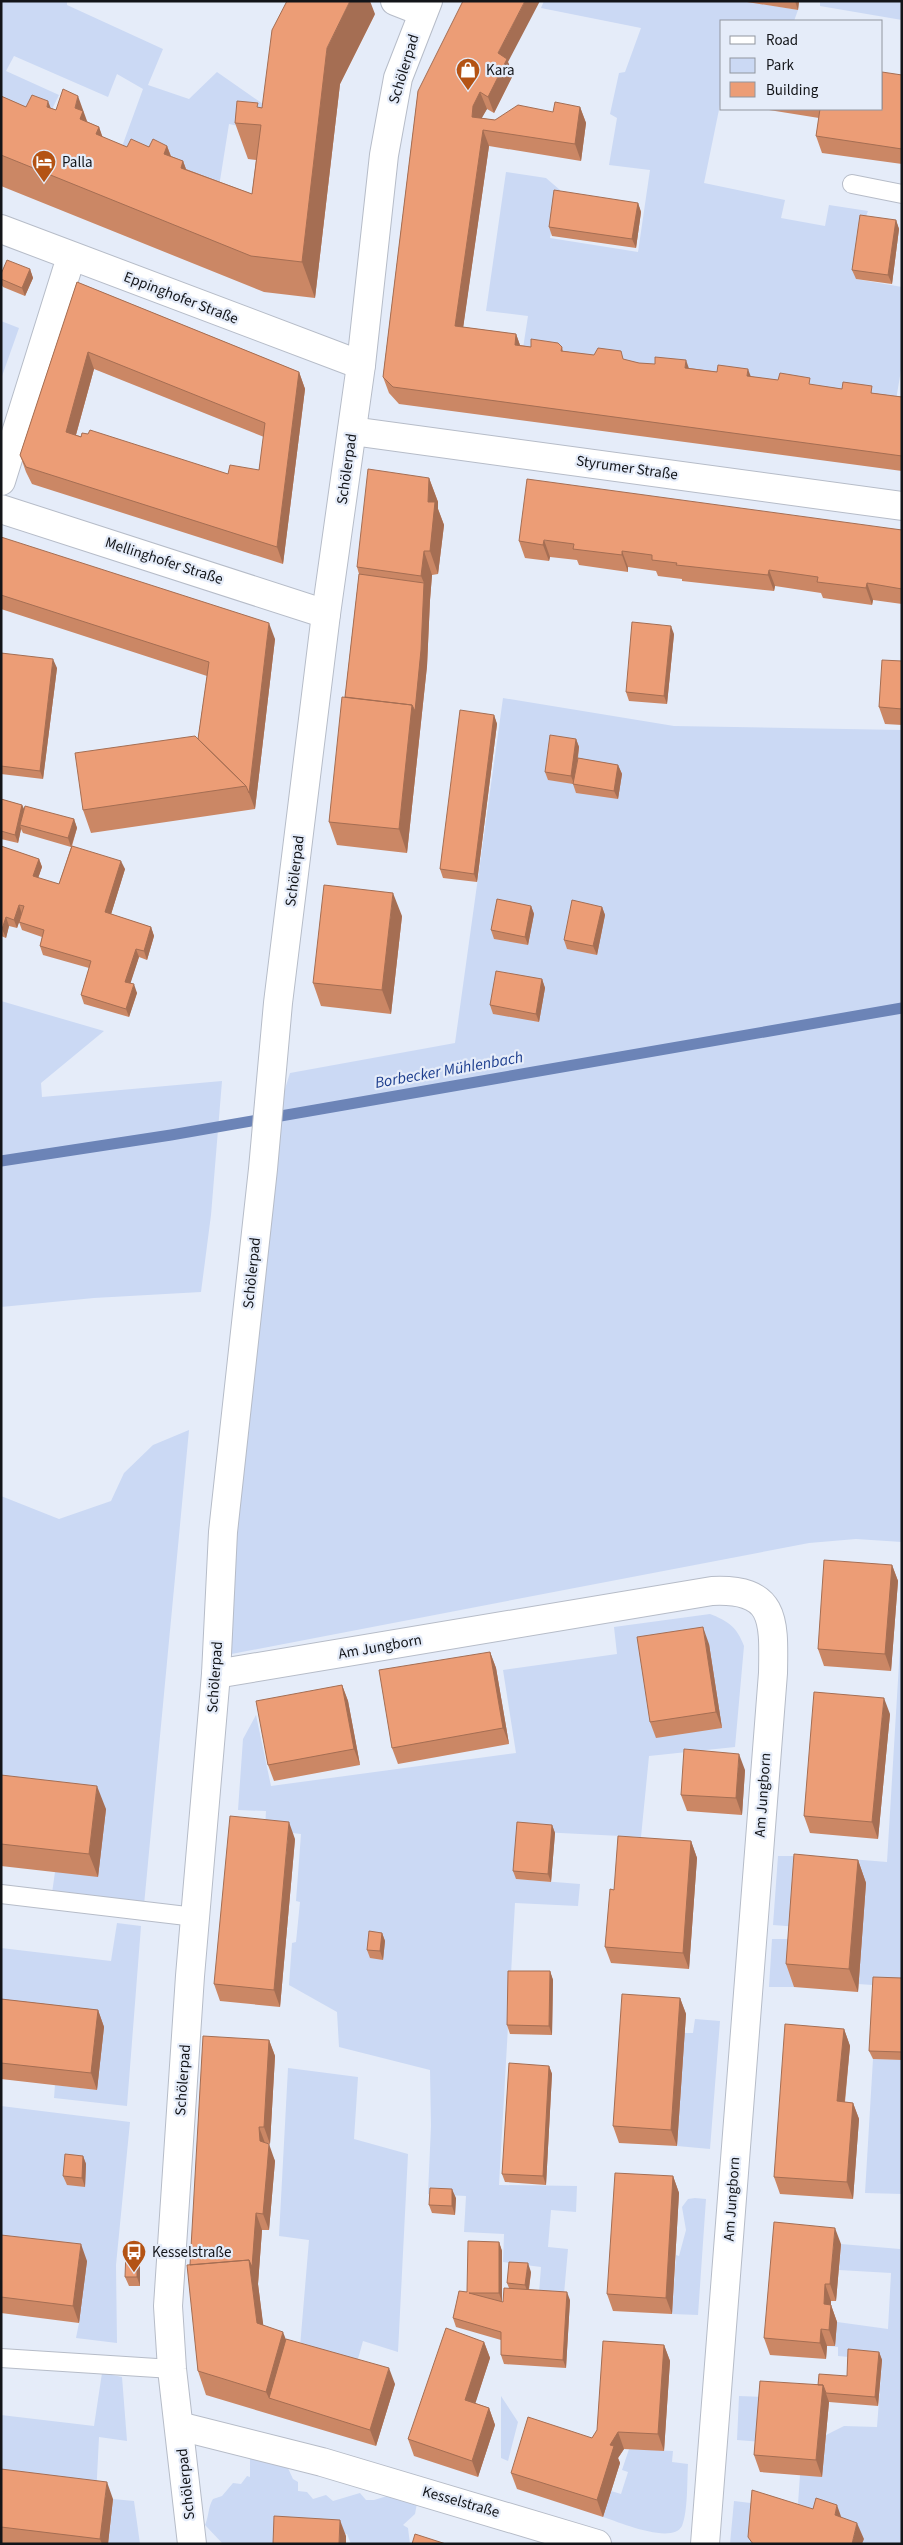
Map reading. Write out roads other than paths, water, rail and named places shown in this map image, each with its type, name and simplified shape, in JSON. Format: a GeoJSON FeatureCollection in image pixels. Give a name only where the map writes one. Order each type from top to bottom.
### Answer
{"type":"FeatureCollection","features":[{"type":"Feature","properties":{"kind":"street","name":"Schölerpad"},"geometry":{"type":"LineString","coordinates":[[192,2544],[172,2369],[168,2306],[195,1917],[216,1674],[223,1532],[272,1085],[278,1003],[326,614],[361,365],[391,110],[398,78],[425,7],[395,1]]}},
{"type":"Feature","properties":{"kind":"street","name":"Eppinghofer Straße"},"geometry":{"type":"LineString","coordinates":[[1,229],[361,365]]}},
{"type":"Feature","properties":{"kind":"street"},"geometry":{"type":"LineString","coordinates":[[1,481],[71,257]]}},
{"type":"Feature","properties":{"kind":"street","name":"Styrumer Straße"},"geometry":{"type":"LineString","coordinates":[[352,431],[902,506]]}},
{"type":"Feature","properties":{"kind":"street","name":"Mellinghofer Straße"},"geometry":{"type":"LineString","coordinates":[[1,509],[326,614]]}},
{"type":"Feature","properties":{"kind":"street","name":"Am Jungborn"},"geometry":{"type":"LineString","coordinates":[[216,1674],[712,1591],[734,1590],[753,1596],[765,1607],[772,1624],[773,1673],[705,2544]]}},
{"type":"Feature","properties":{"kind":"street","name":"Kesselstraße"},"geometry":{"type":"LineString","coordinates":[[179,2426],[322,2462],[597,2544]]}},
{"type":"Feature","properties":{"kind":"lane"},"geometry":{"type":"LineString","coordinates":[[852,184],[902,194]]}},
{"type":"Feature","properties":{"kind":"lane"},"geometry":{"type":"LineString","coordinates":[[1,1894],[195,1917]]}},
{"type":"Feature","properties":{"kind":"lane"},"geometry":{"type":"LineString","coordinates":[[1,2358],[172,2369]]}},
{"type":"Feature","properties":{"kind":"waterway","name":"Borbecker Mühlenbach"},"geometry":{"type":"LineString","coordinates":[[1,1161],[171,1135],[902,1008]]}},
{"type":"Feature","properties":{"kind":"place","name":"Kara"},"geometry":{"type":"Point","coordinates":[468,91]}},
{"type":"Feature","properties":{"kind":"place","name":"Palla"},"geometry":{"type":"Point","coordinates":[44,183]}},
{"type":"Feature","properties":{"kind":"place","name":"Kesselstraße"},"geometry":{"type":"Point","coordinates":[134,2273]}}]}
